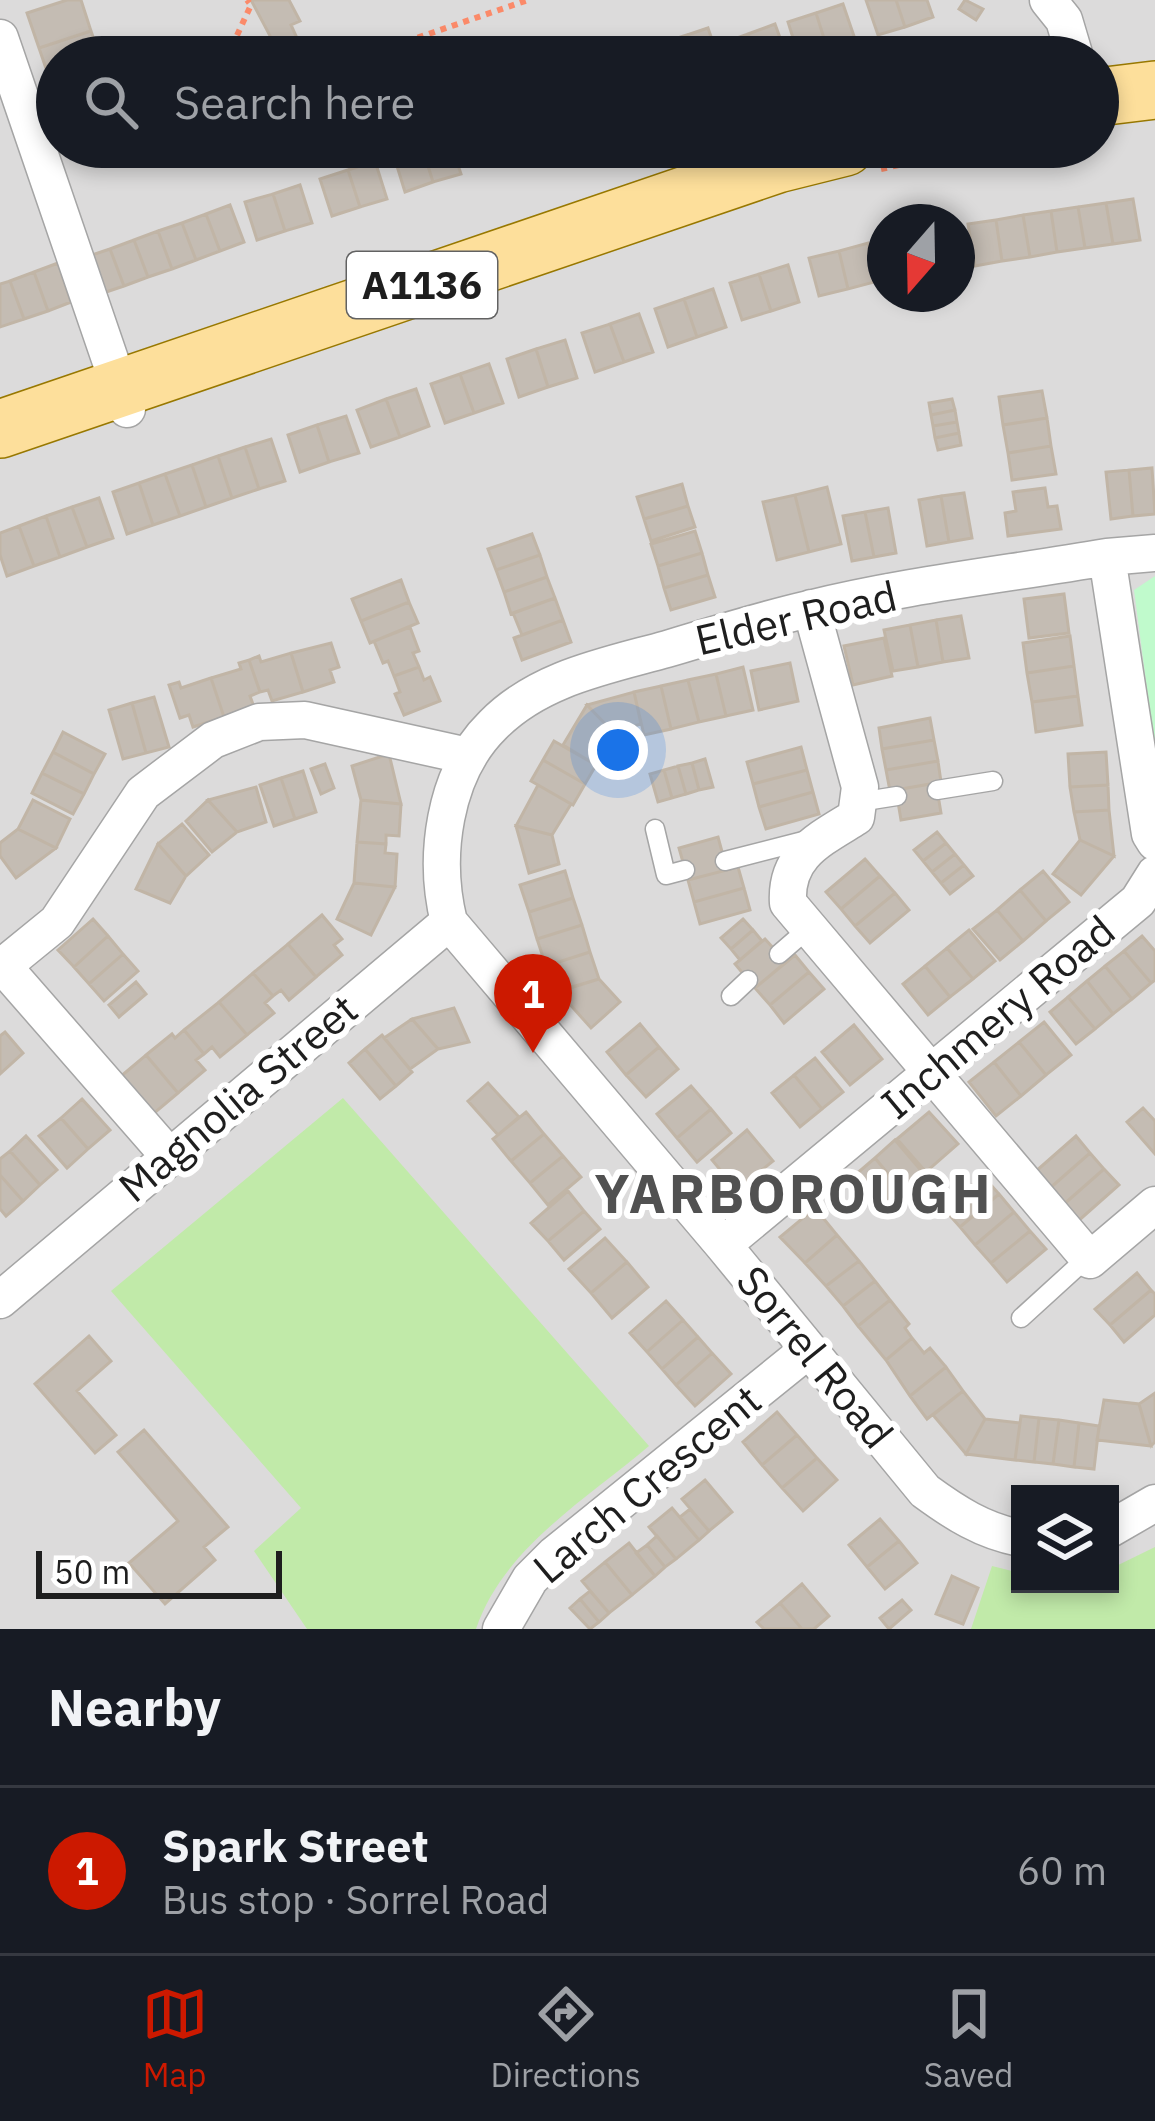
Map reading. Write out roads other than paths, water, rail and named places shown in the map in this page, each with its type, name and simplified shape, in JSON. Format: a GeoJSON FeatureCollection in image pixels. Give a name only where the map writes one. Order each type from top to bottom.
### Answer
{"type":"FeatureCollection","features":[{"type":"Feature","properties":{"kind":"main road"},"geometry":{"type":"LineString","coordinates":[[1119,94],[1155,90]]}},
{"type":"Feature","properties":{"kind":"main road","name":"A1136"},"geometry":{"type":"LineString","coordinates":[[0,429],[123,400],[766,168]]}},
{"type":"Feature","properties":{"kind":"street"},"geometry":{"type":"LineString","coordinates":[[1048,0],[1064,20],[1069,36]]}},
{"type":"Feature","properties":{"kind":"street"},"geometry":{"type":"LineString","coordinates":[[0,38],[12,111],[123,400]]}},
{"type":"Feature","properties":{"kind":"street","name":"Elder Road"},"geometry":{"type":"LineString","coordinates":[[449,922],[439,871],[455,792],[469,756],[491,726],[548,686],[811,608],[1107,557],[1155,554]]}},
{"type":"Feature","properties":{"kind":"street"},"geometry":{"type":"LineString","coordinates":[[1107,557],[1150,834],[1155,842]]}},
{"type":"Feature","properties":{"kind":"street"},"geometry":{"type":"LineString","coordinates":[[811,608],[860,787],[859,802],[856,817],[800,857],[787,877],[788,903],[1090,1260],[1155,1205]]}},
{"type":"Feature","properties":{"kind":"street"},"geometry":{"type":"LineString","coordinates":[[168,1155],[2,966],[56,922],[143,793],[213,740],[260,722],[305,720],[469,756]]}},
{"type":"Feature","properties":{"kind":"street","name":"Inchmery Road"},"geometry":{"type":"LineString","coordinates":[[723,1245],[1138,901],[1155,874]]}},
{"type":"Feature","properties":{"kind":"street","name":"Magnolia Street"},"geometry":{"type":"LineString","coordinates":[[0,1300],[449,922]]}},
{"type":"Feature","properties":{"kind":"street","name":"Sorrel Road"},"geometry":{"type":"LineString","coordinates":[[449,922],[925,1491],[962,1518],[1011,1536]]}},
{"type":"Feature","properties":{"kind":"street","name":"Larch Crescent"},"geometry":{"type":"LineString","coordinates":[[501,1629],[530,1580],[554,1555],[808,1350]]}},
{"type":"Feature","properties":{"kind":"street"},"geometry":{"type":"LineString","coordinates":[[1119,1524],[1155,1503]]}},
{"type":"Feature","properties":{"kind":"lane"},"geometry":{"type":"LineString","coordinates":[[937,790],[993,781]]}},
{"type":"Feature","properties":{"kind":"lane"},"geometry":{"type":"LineString","coordinates":[[859,802],[897,796]]}},
{"type":"Feature","properties":{"kind":"lane"},"geometry":{"type":"LineString","coordinates":[[655,829],[666,875],[686,870]]}},
{"type":"Feature","properties":{"kind":"lane"},"geometry":{"type":"LineString","coordinates":[[724,860],[827,835]]}},
{"type":"Feature","properties":{"kind":"lane"},"geometry":{"type":"LineString","coordinates":[[778,954],[809,928]]}},
{"type":"Feature","properties":{"kind":"lane"},"geometry":{"type":"LineString","coordinates":[[731,996],[748,980]]}},
{"type":"Feature","properties":{"kind":"lane"},"geometry":{"type":"LineString","coordinates":[[1021,1318],[1088,1257]]}},
{"type":"Feature","properties":{"kind":"place","name":"Spark Street"},"geometry":{"type":"Point","coordinates":[533,1053]}},
{"type":"Feature","properties":{"kind":"district","name":"YARBOROUGH"},"geometry":{"type":"Point","coordinates":[794,1194]}}]}
